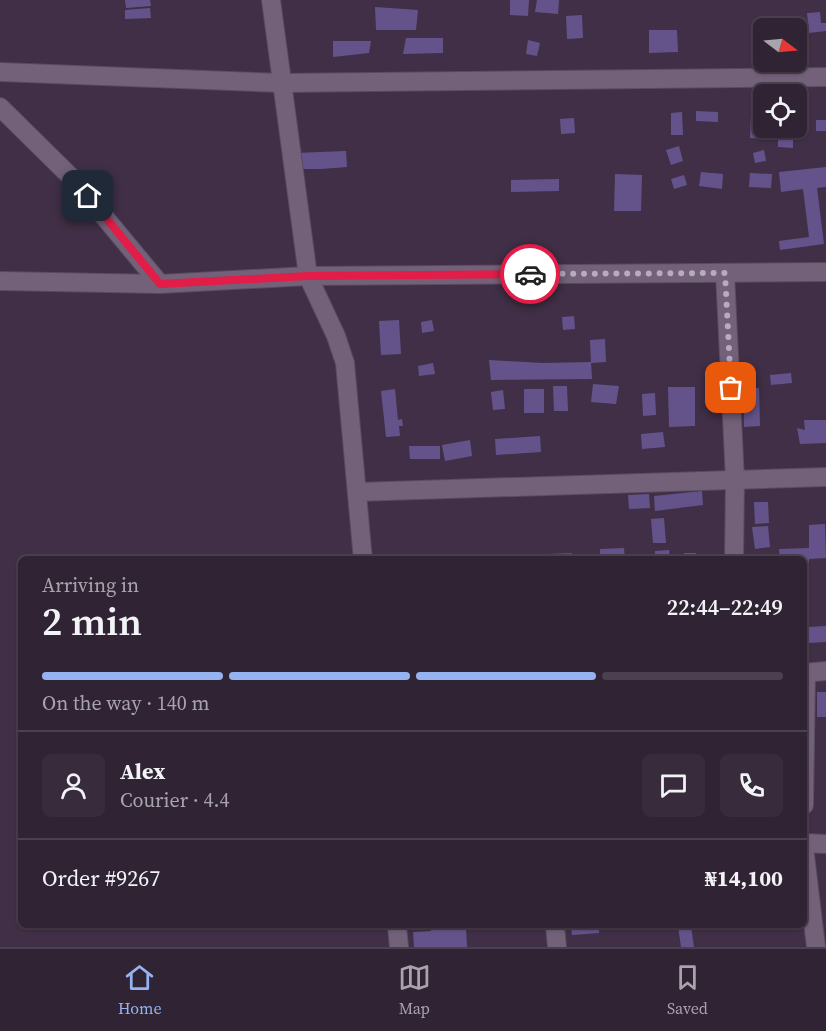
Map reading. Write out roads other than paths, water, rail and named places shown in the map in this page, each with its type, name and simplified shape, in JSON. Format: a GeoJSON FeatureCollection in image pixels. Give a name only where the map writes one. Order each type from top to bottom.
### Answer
{"type":"FeatureCollection","features":[{"type":"Feature","properties":{"kind":"street"},"geometry":{"type":"LineString","coordinates":[[271,0],[280,83],[308,276],[336,336],[345,363],[363,556]]}},
{"type":"Feature","properties":{"kind":"street"},"geometry":{"type":"LineString","coordinates":[[0,72],[280,83],[826,77]]}},
{"type":"Feature","properties":{"kind":"street"},"geometry":{"type":"LineString","coordinates":[[0,106],[73,179],[160,284]]}},
{"type":"Feature","properties":{"kind":"street"},"geometry":{"type":"LineString","coordinates":[[0,281],[160,284],[308,276],[826,272]]}},
{"type":"Feature","properties":{"kind":"street"},"geometry":{"type":"LineString","coordinates":[[725,273],[735,480],[734,556]]}},
{"type":"Feature","properties":{"kind":"street"},"geometry":{"type":"LineString","coordinates":[[357,492],[826,477]]}},
{"type":"Feature","properties":{"kind":"street"},"geometry":{"type":"LineString","coordinates":[[807,673],[826,671]]}},
{"type":"Feature","properties":{"kind":"street"},"geometry":{"type":"LineString","coordinates":[[807,843],[826,844]]}},
{"type":"Feature","properties":{"kind":"street"},"geometry":{"type":"LineString","coordinates":[[807,873],[816,947]]}},
{"type":"Feature","properties":{"kind":"street"},"geometry":{"type":"LineString","coordinates":[[398,928],[399,947]]}},
{"type":"Feature","properties":{"kind":"street"},"geometry":{"type":"LineString","coordinates":[[555,928],[557,947]]}}]}
